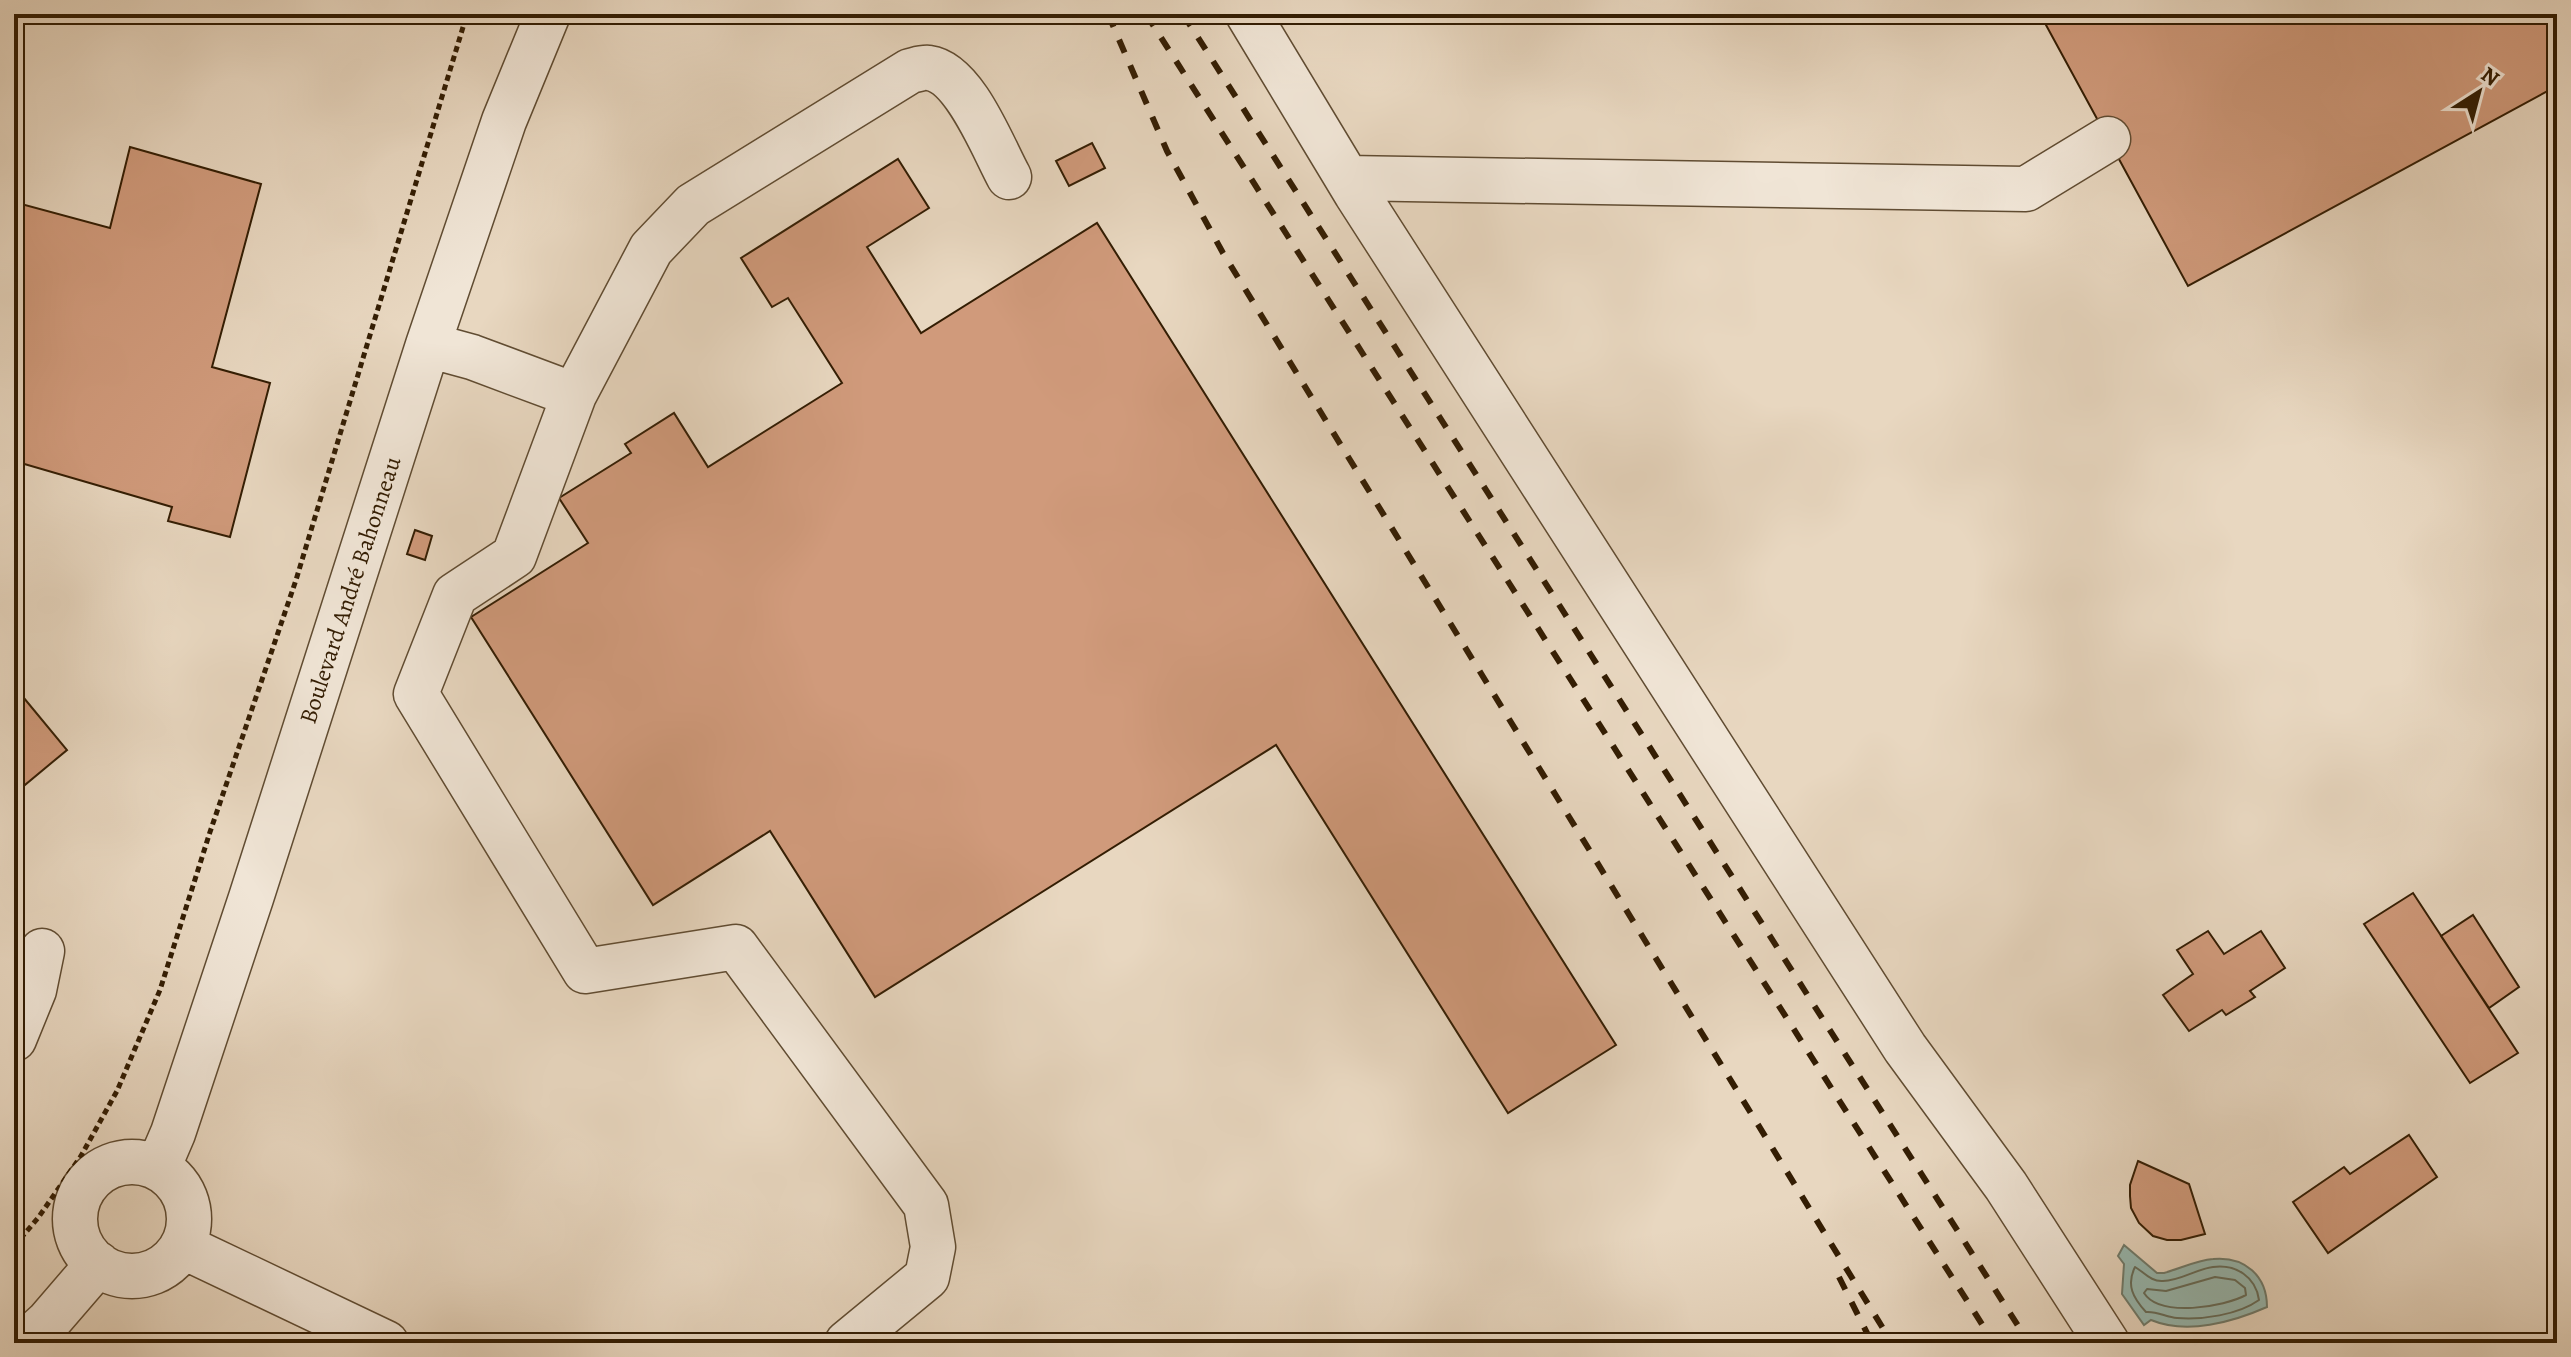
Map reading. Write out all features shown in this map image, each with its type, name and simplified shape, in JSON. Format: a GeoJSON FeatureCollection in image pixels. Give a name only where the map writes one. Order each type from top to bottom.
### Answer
{"type":"FeatureCollection","features":[{"type":"Feature","properties":{"kind":"street","name":"Boulevard André Bahonneau"},"geometry":{"type":"LineString","coordinates":[[158,1168],[251,898],[428,345],[504,121],[548,14]]}},
{"type":"Feature","properties":{"kind":"street"},"geometry":{"type":"LineString","coordinates":[[1248,14],[1347,178],[1905,1048],[2006,1186],[2107,1343]]}},
{"type":"Feature","properties":{"kind":"street"},"geometry":{"type":"LineString","coordinates":[[847,1343],[927,1277],[933,1247],[926,1205],[736,947],[585,971],[416,694],[455,595],[514,556],[574,395],[651,249],[693,205],[910,71],[928,68],[948,76],[964,93],[1009,177]]}},
{"type":"Feature","properties":{"kind":"street"},"geometry":{"type":"LineString","coordinates":[[1347,178],[2026,189],[2108,139]]}},
{"type":"Feature","properties":{"kind":"street"},"geometry":{"type":"LineString","coordinates":[[428,345],[472,357],[574,395]]}},
{"type":"Feature","properties":{"kind":"street"},"geometry":{"type":"LineString","coordinates":[[14,1039],[34,990],[42,951]]}},
{"type":"Feature","properties":{"kind":"street"},"geometry":{"type":"LineString","coordinates":[[136,1162],[158,1168],[176,1182],[186,1202],[189,1224],[182,1246],[168,1263],[149,1274],[127,1276],[105,1271],[88,1256],[77,1237],[74,1215],[80,1193],[94,1175],[114,1165],[136,1162]]}},
{"type":"Feature","properties":{"kind":"street"},"geometry":{"type":"LineString","coordinates":[[182,1246],[386,1343]]}},
{"type":"Feature","properties":{"kind":"street"},"geometry":{"type":"LineString","coordinates":[[25,1343],[48,1322],[98,1264]]}},
{"type":"Feature","properties":{"kind":"path"},"geometry":{"type":"LineString","coordinates":[[14,1246],[38,1218],[81,1156],[117,1091],[160,990],[296,580],[467,14]]}},
{"type":"Feature","properties":{"kind":"water"},"geometry":{"type":"Polygon","coordinates":[[[2124,1245],[2157,1273],[2213,1259],[2235,1261],[2258,1277],[2267,1307],[2210,1325],[2180,1326],[2151,1320],[2144,1325],[2122,1294],[2124,1264],[2118,1256],[2124,1245]]]}},
{"type":"Feature","properties":{"kind":"building"},"geometry":{"type":"Polygon","coordinates":[[[2040,14],[2557,14],[2557,86],[2188,286],[2040,14]]]}},
{"type":"Feature","properties":{"kind":"building"},"geometry":{"type":"Polygon","coordinates":[[[1092,143],[1105,168],[1069,186],[1056,161],[1092,143]]]}},
{"type":"Feature","properties":{"kind":"building"},"geometry":{"type":"Polygon","coordinates":[[[130,147],[261,184],[212,367],[270,383],[230,537],[168,521],[172,507],[14,461],[14,202],[110,228],[130,147]]]}},
{"type":"Feature","properties":{"kind":"building"},"geometry":{"type":"Polygon","coordinates":[[[898,159],[929,208],[867,247],[921,333],[1097,223],[1616,1045],[1508,1113],[1276,745],[875,997],[770,831],[653,905],[471,617],[588,543],[559,498],[631,453],[625,444],[674,413],[708,467],[842,383],[788,298],[772,307],[741,258],[898,159]]]}},
{"type":"Feature","properties":{"kind":"building"},"geometry":{"type":"Polygon","coordinates":[[[415,530],[432,536],[425,560],[407,554],[415,530]]]}},
{"type":"Feature","properties":{"kind":"building"},"geometry":{"type":"Polygon","coordinates":[[[14,686],[67,750],[14,794],[14,686]]]}},
{"type":"Feature","properties":{"kind":"building"},"geometry":{"type":"Polygon","coordinates":[[[2413,893],[2518,1053],[2470,1083],[2364,924],[2413,893]]]}},
{"type":"Feature","properties":{"kind":"building"},"geometry":{"type":"Polygon","coordinates":[[[2473,915],[2519,987],[2489,1008],[2441,936],[2473,915]]]}},
{"type":"Feature","properties":{"kind":"building"},"geometry":{"type":"Polygon","coordinates":[[[2208,931],[2224,954],[2261,931],[2285,968],[2250,991],[2255,997],[2226,1015],[2222,1010],[2189,1031],[2163,995],[2193,974],[2177,950],[2208,931]]]}},
{"type":"Feature","properties":{"kind":"building"},"geometry":{"type":"Polygon","coordinates":[[[2409,1135],[2437,1177],[2328,1253],[2293,1202],[2344,1167],[2350,1174],[2409,1135]]]}},
{"type":"Feature","properties":{"kind":"building"},"geometry":{"type":"Polygon","coordinates":[[[2138,1161],[2189,1184],[2205,1234],[2167,1240],[2153,1236],[2139,1223],[2131,1208],[2130,1196],[2130,1185],[2138,1161]]]}},
{"type":"Feature","properties":{"kind":"railway"},"geometry":{"type":"LineString","coordinates":[[1108,14],[1167,151],[1223,253],[1892,1343]]}},
{"type":"Feature","properties":{"kind":"railway"},"geometry":{"type":"LineString","coordinates":[[1146,14],[1994,1343]]}},
{"type":"Feature","properties":{"kind":"railway"},"geometry":{"type":"LineString","coordinates":[[1183,14],[2029,1343]]}},
{"type":"Feature","properties":{"kind":"railway"},"geometry":{"type":"LineString","coordinates":[[1839,1277],[1872,1343]]}}]}
